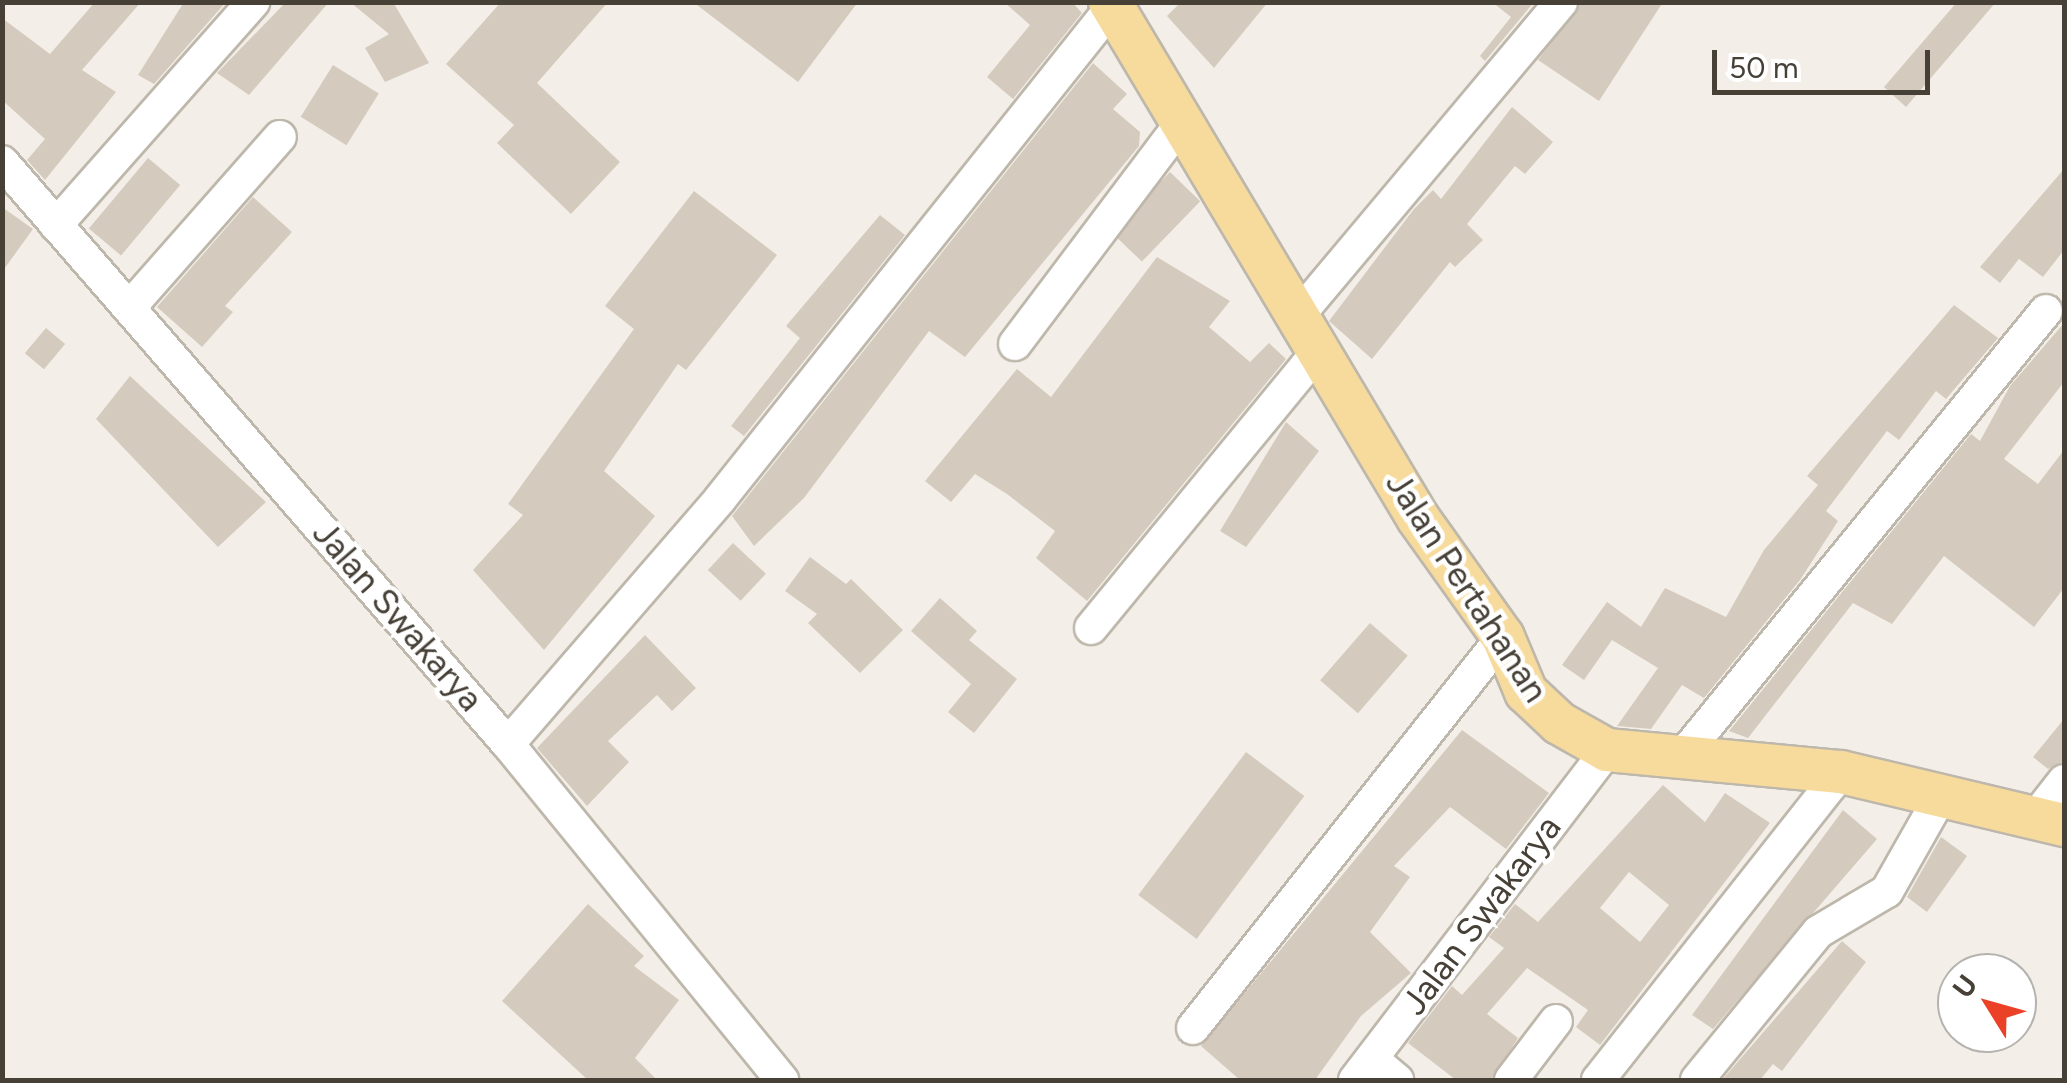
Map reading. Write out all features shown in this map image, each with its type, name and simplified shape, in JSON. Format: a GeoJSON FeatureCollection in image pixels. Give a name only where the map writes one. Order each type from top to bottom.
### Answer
{"type":"FeatureCollection","features":[{"type":"Feature","properties":{"kind":"main road","name":"Jalan Pertahanan"},"geometry":{"type":"LineString","coordinates":[[1113,4],[1311,329],[1418,518],[1503,637],[1526,692],[1607,750]]}},
{"type":"Feature","properties":{"kind":"main road"},"geometry":{"type":"LineString","coordinates":[[1607,750],[1684,754],[1841,772],[1943,792],[2050,821]]}},
{"type":"Feature","properties":{"kind":"street"},"geometry":{"type":"LineString","coordinates":[[56,225],[252,2]]}},
{"type":"Feature","properties":{"kind":"street"},"geometry":{"type":"LineString","coordinates":[[1091,628],[1311,329],[1561,2]]}},
{"type":"Feature","properties":{"kind":"street"},"geometry":{"type":"LineString","coordinates":[[508,744],[720,499],[1113,4]]}},
{"type":"Feature","properties":{"kind":"street"},"geometry":{"type":"LineString","coordinates":[[1015,344],[1183,121]]}},
{"type":"Feature","properties":{"kind":"street"},"geometry":{"type":"LineString","coordinates":[[130,308],[280,137]]}},
{"type":"Feature","properties":{"kind":"street","name":"Jalan Swakarya"},"geometry":{"type":"LineString","coordinates":[[2,162],[508,744],[782,1080]]}},
{"type":"Feature","properties":{"kind":"street"},"geometry":{"type":"LineString","coordinates":[[1684,754],[2046,311]]}},
{"type":"Feature","properties":{"kind":"street"},"geometry":{"type":"LineString","coordinates":[[1192,1028],[1503,637]]}},
{"type":"Feature","properties":{"kind":"street","name":"Jalan Swakarya"},"geometry":{"type":"LineString","coordinates":[[1364,1070],[1607,750]]}},
{"type":"Feature","properties":{"kind":"street"},"geometry":{"type":"LineString","coordinates":[[1598,1080],[1841,772]]}},
{"type":"Feature","properties":{"kind":"street"},"geometry":{"type":"LineString","coordinates":[[2050,821],[2064,780]]}},
{"type":"Feature","properties":{"kind":"street"},"geometry":{"type":"LineString","coordinates":[[1697,1080],[1818,932],[1887,891],[1943,792]]}},
{"type":"Feature","properties":{"kind":"street"},"geometry":{"type":"LineString","coordinates":[[1510,1080],[1556,1021]]}},
{"type":"Feature","properties":{"kind":"street"},"geometry":{"type":"LineString","coordinates":[[1364,1070],[1397,1080]]}},
{"type":"Feature","properties":{"kind":"building"},"geometry":{"type":"Polygon","coordinates":[[[95,2],[141,2],[82,70],[116,92],[45,180],[27,160],[45,139],[2,100],[2,18],[50,54],[95,2]]]}},
{"type":"Feature","properties":{"kind":"building"},"geometry":{"type":"Polygon","coordinates":[[[184,2],[226,2],[154,84],[138,75],[184,2]]]}},
{"type":"Feature","properties":{"kind":"building"},"geometry":{"type":"Polygon","coordinates":[[[286,2],[329,2],[249,95],[217,73],[286,2]]]}},
{"type":"Feature","properties":{"kind":"building"},"geometry":{"type":"Polygon","coordinates":[[[350,2],[393,2],[429,63],[385,82],[365,48],[389,34],[350,2]]]}},
{"type":"Feature","properties":{"kind":"building"},"geometry":{"type":"Polygon","coordinates":[[[501,2],[608,2],[537,83],[620,162],[571,214],[497,143],[514,125],[446,64],[501,2]]]}},
{"type":"Feature","properties":{"kind":"building"},"geometry":{"type":"Polygon","coordinates":[[[693,2],[858,2],[798,82],[693,2]]]}},
{"type":"Feature","properties":{"kind":"building"},"geometry":{"type":"Polygon","coordinates":[[[1004,2],[1072,2],[1082,13],[1013,99],[987,77],[1030,25],[1004,2]]]}},
{"type":"Feature","properties":{"kind":"building"},"geometry":{"type":"Polygon","coordinates":[[[1181,2],[1268,2],[1214,68],[1167,16],[1181,2]]]}},
{"type":"Feature","properties":{"kind":"building"},"geometry":{"type":"Polygon","coordinates":[[[1492,2],[1534,2],[1485,61],[1480,56],[1511,17],[1492,2]]]}},
{"type":"Feature","properties":{"kind":"building"},"geometry":{"type":"Polygon","coordinates":[[[1581,2],[1663,2],[1599,101],[1538,60],[1581,2]]]}},
{"type":"Feature","properties":{"kind":"building"},"geometry":{"type":"Polygon","coordinates":[[[1957,2],[1996,2],[1906,107],[1884,87],[1957,2]]]}},
{"type":"Feature","properties":{"kind":"building"},"geometry":{"type":"Polygon","coordinates":[[[1093,63],[1127,94],[1113,109],[1140,132],[1139,146],[965,357],[929,331],[804,498],[754,546],[732,516],[1093,63]]]}},
{"type":"Feature","properties":{"kind":"building"},"geometry":{"type":"Polygon","coordinates":[[[333,65],[379,94],[346,145],[301,117],[333,65]]]}},
{"type":"Feature","properties":{"kind":"building"},"geometry":{"type":"Polygon","coordinates":[[[1512,107],[1553,142],[1525,174],[1515,166],[1467,224],[1483,240],[1455,267],[1450,262],[1372,359],[1329,321],[1414,209],[1433,190],[1441,199],[1512,107]]]}},
{"type":"Feature","properties":{"kind":"building"},"geometry":{"type":"Polygon","coordinates":[[[148,158],[180,185],[121,255],[89,228],[148,158]]]}},
{"type":"Feature","properties":{"kind":"building"},"geometry":{"type":"Polygon","coordinates":[[[2064,169],[2064,250],[2043,277],[2019,259],[2000,283],[1980,267],[2064,169]]]}},
{"type":"Feature","properties":{"kind":"building"},"geometry":{"type":"Polygon","coordinates":[[[1170,172],[1200,201],[1142,262],[1112,232],[1170,172]]]}},
{"type":"Feature","properties":{"kind":"building"},"geometry":{"type":"Polygon","coordinates":[[[694,191],[777,255],[686,370],[678,364],[604,471],[655,516],[544,650],[473,570],[523,515],[508,504],[634,329],[605,306],[694,191]]]}},
{"type":"Feature","properties":{"kind":"building"},"geometry":{"type":"Polygon","coordinates":[[[253,197],[292,232],[225,306],[233,312],[202,347],[157,307],[253,197]]]}},
{"type":"Feature","properties":{"kind":"building"},"geometry":{"type":"Polygon","coordinates":[[[2,207],[33,229],[2,272],[2,207]]]}},
{"type":"Feature","properties":{"kind":"building"},"geometry":{"type":"Polygon","coordinates":[[[880,215],[905,235],[744,436],[731,426],[800,338],[786,326],[880,215]]]}},
{"type":"Feature","properties":{"kind":"building"},"geometry":{"type":"Polygon","coordinates":[[[1157,257],[1230,301],[1209,327],[1250,362],[1269,343],[1286,359],[1087,601],[1036,558],[1055,531],[1007,494],[975,474],[951,502],[925,481],[1017,369],[1051,397],[1157,257]]]}},
{"type":"Feature","properties":{"kind":"building"},"geometry":{"type":"Polygon","coordinates":[[[1954,305],[1998,338],[1946,399],[1936,391],[1899,440],[1887,431],[1826,511],[1838,521],[1800,580],[1704,698],[1682,685],[1651,729],[1617,726],[1658,668],[1612,640],[1584,680],[1562,665],[1607,602],[1641,627],[1665,588],[1726,617],[1764,550],[1818,485],[1807,476],[1954,305]]]}},
{"type":"Feature","properties":{"kind":"building"},"geometry":{"type":"Polygon","coordinates":[[[2064,323],[2064,382],[2004,459],[2038,484],[2064,450],[2064,588],[2034,627],[1944,556],[1892,624],[1853,603],[1748,738],[1729,731],[1971,434],[1980,441],[2010,386],[2064,323]]]}},
{"type":"Feature","properties":{"kind":"building"},"geometry":{"type":"Polygon","coordinates":[[[46,328],[65,344],[44,369],[25,353],[46,328]]]}},
{"type":"Feature","properties":{"kind":"building"},"geometry":{"type":"Polygon","coordinates":[[[130,376],[266,502],[218,547],[96,419],[130,376]]]}},
{"type":"Feature","properties":{"kind":"building"},"geometry":{"type":"Polygon","coordinates":[[[1286,422],[1319,451],[1246,547],[1220,531],[1286,422]]]}},
{"type":"Feature","properties":{"kind":"building"},"geometry":{"type":"Polygon","coordinates":[[[733,543],[766,574],[741,601],[708,570],[733,543]]]}},
{"type":"Feature","properties":{"kind":"building"},"geometry":{"type":"Polygon","coordinates":[[[810,557],[846,584],[851,579],[903,630],[860,673],[808,623],[817,614],[785,591],[810,557]]]}},
{"type":"Feature","properties":{"kind":"building"},"geometry":{"type":"Polygon","coordinates":[[[940,598],[977,631],[969,640],[1017,679],[974,733],[948,712],[971,684],[911,631],[940,598]]]}},
{"type":"Feature","properties":{"kind":"building"},"geometry":{"type":"Polygon","coordinates":[[[1370,623],[1408,656],[1358,713],[1320,680],[1370,623]]]}},
{"type":"Feature","properties":{"kind":"building"},"geometry":{"type":"Polygon","coordinates":[[[645,635],[696,688],[672,711],[657,695],[608,741],[629,762],[587,806],[537,748],[645,635]]]}},
{"type":"Feature","properties":{"kind":"building"},"geometry":{"type":"Polygon","coordinates":[[[2064,719],[2064,761],[2048,769],[2033,757],[2064,719]]]}},
{"type":"Feature","properties":{"kind":"building"},"geometry":{"type":"Polygon","coordinates":[[[1462,730],[1549,793],[1506,849],[1450,807],[1394,866],[1410,877],[1370,932],[1411,973],[1361,1016],[1315,1080],[1240,1080],[1201,1046],[1462,730]]]}},
{"type":"Feature","properties":{"kind":"building"},"geometry":{"type":"Polygon","coordinates":[[[1246,752],[1304,796],[1197,939],[1138,895],[1246,752]]]}},
{"type":"Feature","properties":{"kind":"building"},"geometry":{"type":"Polygon","coordinates":[[[1663,785],[1705,822],[1725,793],[1770,823],[1600,1045],[1576,1027],[1588,1010],[1527,968],[1487,1014],[1518,1038],[1491,1080],[1456,1080],[1408,1043],[1452,986],[1462,995],[1504,948],[1489,937],[1515,904],[1538,922],[1663,785]],[[1629,872],[1600,908],[1640,942],[1669,905],[1629,872]]]}},
{"type":"Feature","properties":{"kind":"building"},"geometry":{"type":"Polygon","coordinates":[[[1843,810],[1877,839],[1713,1029],[1692,1015],[1843,810]]]}},
{"type":"Feature","properties":{"kind":"building"},"geometry":{"type":"Polygon","coordinates":[[[1941,837],[1967,856],[1927,912],[1907,897],[1941,837]]]}},
{"type":"Feature","properties":{"kind":"building"},"geometry":{"type":"Polygon","coordinates":[[[588,904],[644,956],[634,966],[679,1000],[635,1058],[657,1080],[588,1080],[502,1001],[588,904]]]}},
{"type":"Feature","properties":{"kind":"building"},"geometry":{"type":"Polygon","coordinates":[[[1842,941],[1866,962],[1782,1071],[1773,1064],[1760,1080],[1722,1080],[1842,941]]]}}]}
